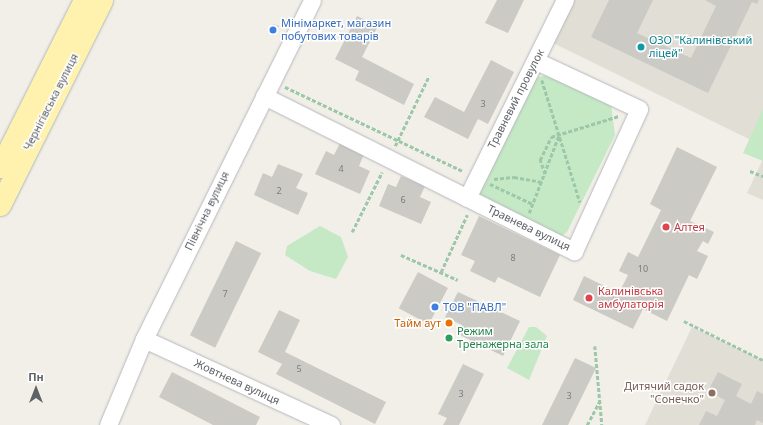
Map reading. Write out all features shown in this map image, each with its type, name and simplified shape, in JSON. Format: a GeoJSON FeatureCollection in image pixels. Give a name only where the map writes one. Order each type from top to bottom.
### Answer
{"type":"FeatureCollection","features":[{"type":"Feature","properties":{"kind":"main road","name":"Чернігівська вулиця"},"geometry":{"type":"LineString","coordinates":[[0,167],[84,0]]}},
{"type":"Feature","properties":{"kind":"main road","name":"Чернігівська вулиця"},"geometry":{"type":"LineString","coordinates":[[0,204],[102,0]]}},
{"type":"Feature","properties":{"kind":"street","name":"Північна вулиця"},"geometry":{"type":"LineString","coordinates":[[108,425],[144,339],[312,0]]}},
{"type":"Feature","properties":{"kind":"street","name":"Травневий провулок"},"geometry":{"type":"LineString","coordinates":[[470,200],[477,178],[565,0]]}},
{"type":"Feature","properties":{"kind":"street"},"geometry":{"type":"LineString","coordinates":[[536,61],[639,109]]}},
{"type":"Feature","properties":{"kind":"street","name":"Травнева вулиця"},"geometry":{"type":"LineString","coordinates":[[268,88],[470,200],[574,251],[639,109]]}},
{"type":"Feature","properties":{"kind":"street","name":"Жовтнева вулиця"},"geometry":{"type":"LineString","coordinates":[[144,339],[331,425]]}},
{"type":"Feature","properties":{"kind":"path"},"geometry":{"type":"LineString","coordinates":[[536,61],[586,223]]}},
{"type":"Feature","properties":{"kind":"path"},"geometry":{"type":"LineString","coordinates":[[268,88],[477,178]]}},
{"type":"Feature","properties":{"kind":"path"},"geometry":{"type":"LineString","coordinates":[[545,174],[540,160],[551,137],[639,109]]}},
{"type":"Feature","properties":{"kind":"path"},"geometry":{"type":"LineString","coordinates":[[542,182],[514,176],[483,181],[533,204],[542,182],[559,135]]}},
{"type":"Feature","properties":{"kind":"path"},"geometry":{"type":"LineString","coordinates":[[750,172],[763,176]]}},
{"type":"Feature","properties":{"kind":"path"},"geometry":{"type":"LineString","coordinates":[[441,272],[470,200]]}},
{"type":"Feature","properties":{"kind":"path"},"geometry":{"type":"LineString","coordinates":[[401,255],[458,280]]}},
{"type":"Feature","properties":{"kind":"path"},"geometry":{"type":"LineString","coordinates":[[684,321],[762,359],[763,354]]}},
{"type":"Feature","properties":{"kind":"path"},"geometry":{"type":"LineString","coordinates":[[594,346],[602,425]]}},
{"type":"Feature","properties":{"kind":"path"},"geometry":{"type":"LineString","coordinates":[[587,425],[600,401]]}},
{"type":"Feature","properties":{"kind":"shaded area"},"geometry":{"type":"Polygon","coordinates":[[[565,0],[763,0],[763,146],[545,39],[565,0]]]}},
{"type":"Feature","properties":{"kind":"shaded area"},"geometry":{"type":"Polygon","coordinates":[[[763,159],[763,200],[747,193],[763,159]]]}},
{"type":"Feature","properties":{"kind":"shaded area","name":"Дитячий садок \"Сонечко\""},"geometry":{"type":"Polygon","coordinates":[[[692,327],[763,361],[763,425],[645,425],[692,327]]]}},
{"type":"Feature","properties":{"kind":"green space"},"geometry":{"type":"Polygon","coordinates":[[[550,74],[611,104],[615,135],[567,232],[560,237],[479,195],[476,185],[528,80],[550,74]]]}},
{"type":"Feature","properties":{"kind":"green space"},"geometry":{"type":"Polygon","coordinates":[[[763,109],[763,161],[743,153],[763,109]]]}},
{"type":"Feature","properties":{"kind":"green space"},"geometry":{"type":"Polygon","coordinates":[[[320,226],[341,237],[348,257],[336,279],[310,271],[285,255],[287,246],[320,226]]]}},
{"type":"Feature","properties":{"kind":"green space"},"geometry":{"type":"Polygon","coordinates":[[[529,327],[536,327],[547,336],[529,380],[507,368],[529,327]]]}},
{"type":"Feature","properties":{"kind":"building"},"geometry":{"type":"Polygon","coordinates":[[[497,0],[524,0],[508,33],[485,23],[497,0]]]}},
{"type":"Feature","properties":{"kind":"building","name":"ОЗО \"Калинівський ліцей\""},"geometry":{"type":"Polygon","coordinates":[[[609,0],[653,0],[637,33],[691,58],[716,6],[705,0],[759,0],[757,4],[752,2],[708,93],[591,37],[609,0]]]}},
{"type":"Feature","properties":{"kind":"building"},"geometry":{"type":"Polygon","coordinates":[[[357,16],[378,26],[362,57],[414,84],[404,105],[355,80],[359,71],[335,59],[357,16]]]}},
{"type":"Feature","properties":{"kind":"building","name":"Мінімаркет, магазин побутових товарів"},"geometry":{"type":"Polygon","coordinates":[[[273,24],[279,26],[273,36],[268,33],[273,24]]]}},
{"type":"Feature","properties":{"kind":"building"},"geometry":{"type":"Polygon","coordinates":[[[491,60],[514,72],[488,124],[478,119],[468,139],[424,117],[435,97],[464,112],[491,60]]]}},
{"type":"Feature","properties":{"kind":"building"},"geometry":{"type":"Polygon","coordinates":[[[340,143],[364,154],[359,166],[370,171],[360,194],[315,174],[326,151],[334,155],[340,143]]]}},
{"type":"Feature","properties":{"kind":"building"},"geometry":{"type":"Polygon","coordinates":[[[677,147],[717,167],[690,221],[714,232],[708,244],[703,241],[697,251],[708,256],[697,279],[689,275],[667,321],[643,309],[633,329],[573,300],[584,276],[619,293],[628,275],[619,271],[628,252],[638,257],[661,210],[650,204],[677,147]]]}},
{"type":"Feature","properties":{"kind":"building"},"geometry":{"type":"Polygon","coordinates":[[[278,164],[303,174],[296,188],[308,193],[298,215],[254,195],[263,173],[272,177],[278,164]]]}},
{"type":"Feature","properties":{"kind":"building"},"geometry":{"type":"Polygon","coordinates":[[[401,176],[425,186],[420,197],[431,202],[421,224],[379,206],[388,184],[396,187],[401,176]]]}},
{"type":"Feature","properties":{"kind":"building"},"geometry":{"type":"Polygon","coordinates":[[[479,216],[560,255],[540,297],[498,277],[495,283],[470,271],[475,261],[461,255],[479,216]]]}},
{"type":"Feature","properties":{"kind":"building"},"geometry":{"type":"Polygon","coordinates":[[[236,241],[261,253],[215,348],[190,335],[236,241]]]}},
{"type":"Feature","properties":{"kind":"building"},"geometry":{"type":"Polygon","coordinates":[[[418,272],[448,288],[429,324],[399,308],[418,272]]]}},
{"type":"Feature","properties":{"kind":"building"},"geometry":{"type":"Polygon","coordinates":[[[458,292],[520,321],[503,356],[458,334],[462,325],[445,317],[458,292]]]}},
{"type":"Feature","properties":{"kind":"building"},"geometry":{"type":"Polygon","coordinates":[[[279,310],[300,320],[285,352],[386,402],[375,424],[276,374],[282,364],[258,352],[279,310]]]}},
{"type":"Feature","properties":{"kind":"building"},"geometry":{"type":"Polygon","coordinates":[[[575,358],[596,368],[568,425],[542,425],[575,358]]]}},
{"type":"Feature","properties":{"kind":"building"},"geometry":{"type":"Polygon","coordinates":[[[463,364],[484,374],[459,425],[443,425],[447,418],[438,414],[463,364]]]}},
{"type":"Feature","properties":{"kind":"building"},"geometry":{"type":"Polygon","coordinates":[[[172,372],[260,417],[256,425],[213,425],[159,397],[172,372]]]}},
{"type":"Feature","properties":{"kind":"building"},"geometry":{"type":"Polygon","coordinates":[[[718,372],[742,384],[736,396],[751,404],[757,391],[763,394],[763,423],[757,420],[755,425],[699,425],[706,411],[717,416],[725,400],[708,391],[718,372]]]}},
{"type":"Feature","properties":{"kind":"place","name":"Мінімаркет, магазин побутових товарів"},"geometry":{"type":"Point","coordinates":[273,30]}},
{"type":"Feature","properties":{"kind":"place","name":"ОЗО \"Калинівський ліцей\""},"geometry":{"type":"Point","coordinates":[641,47]}},
{"type":"Feature","properties":{"kind":"place","name":"Алтея"},"geometry":{"type":"Point","coordinates":[666,227]}},
{"type":"Feature","properties":{"kind":"place","name":"Калинівська амбулаторія"},"geometry":{"type":"Point","coordinates":[589,298]}},
{"type":"Feature","properties":{"kind":"place","name":"ТОВ \"ПАВЛ\""},"geometry":{"type":"Point","coordinates":[435,307]}},
{"type":"Feature","properties":{"kind":"place","name":"Тайм аут"},"geometry":{"type":"Point","coordinates":[449,323]}},
{"type":"Feature","properties":{"kind":"place","name":"Режим Тренажерна зала"},"geometry":{"type":"Point","coordinates":[449,338]}},
{"type":"Feature","properties":{"kind":"place","name":"Дитячий садок \"Сонечко\""},"geometry":{"type":"Point","coordinates":[712,393]}}]}
